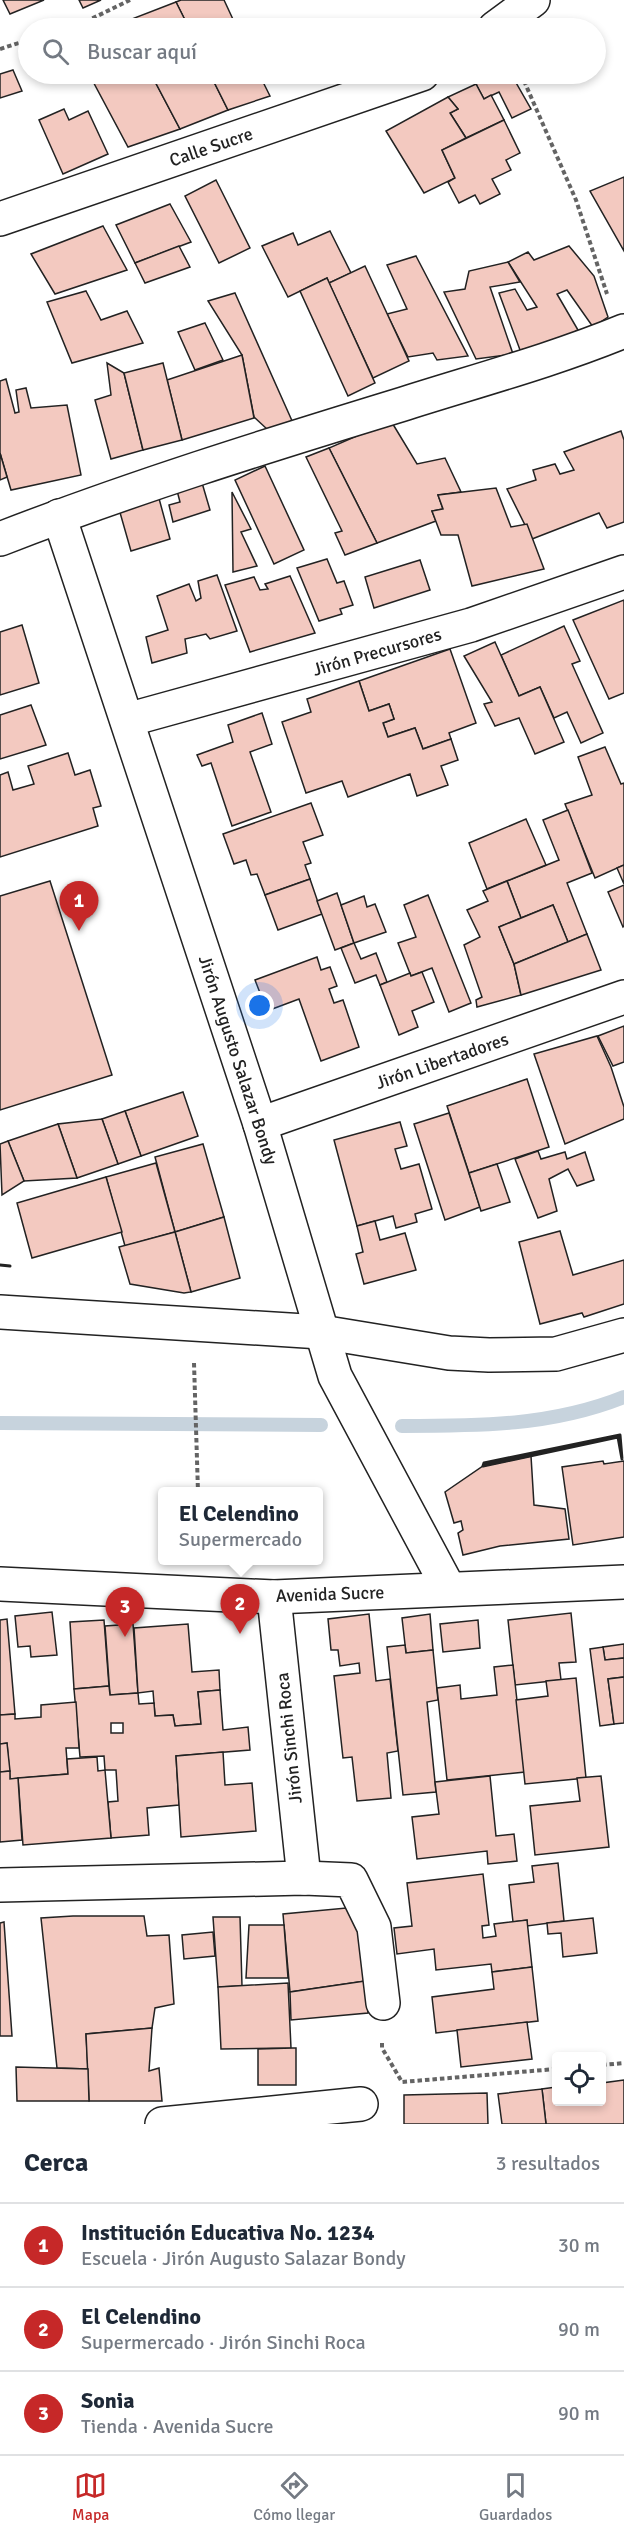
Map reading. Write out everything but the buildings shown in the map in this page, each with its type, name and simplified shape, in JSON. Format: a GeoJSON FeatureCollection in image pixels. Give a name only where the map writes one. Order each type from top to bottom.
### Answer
{"type":"FeatureCollection","features":[{"type":"Feature","properties":{"kind":"street"},"geometry":{"type":"LineString","coordinates":[[508,18],[532,0]]}},
{"type":"Feature","properties":{"kind":"street","name":"Calle Sucre"},"geometry":{"type":"LineString","coordinates":[[0,219],[393,84]]}},
{"type":"Feature","properties":{"kind":"street"},"geometry":{"type":"LineString","coordinates":[[0,539],[59,516],[378,411],[517,370],[622,332]]}},
{"type":"Feature","properties":{"kind":"street","name":"Jirón Augusto Salazar Bondy"},"geometry":{"type":"LineString","coordinates":[[59,516],[260,1124],[335,1376],[449,1589]]}},
{"type":"Feature","properties":{"kind":"street","name":"Jirón Precursores"},"geometry":{"type":"LineString","coordinates":[[127,720],[471,625],[624,572]]}},
{"type":"Feature","properties":{"kind":"street","name":"Jirón Libertadores"},"geometry":{"type":"LineString","coordinates":[[260,1124],[624,997]]}},
{"type":"Feature","properties":{"kind":"street"},"geometry":{"type":"LineString","coordinates":[[0,1312],[321,1332],[449,1353],[517,1356],[556,1354],[624,1335]]}},
{"type":"Feature","properties":{"kind":"street","name":"Avenida Sucre"},"geometry":{"type":"LineString","coordinates":[[0,1584],[274,1597],[624,1582]]}},
{"type":"Feature","properties":{"kind":"street","name":"Jirón Sinchi Roca"},"geometry":{"type":"LineString","coordinates":[[274,1597],[304,1878]]}},
{"type":"Feature","properties":{"kind":"street"},"geometry":{"type":"LineString","coordinates":[[0,1885],[304,1878],[351,1880],[374,1927],[383,2003]]}},
{"type":"Feature","properties":{"kind":"street"},"geometry":{"type":"LineString","coordinates":[[162,2124],[361,2104]]}},
{"type":"Feature","properties":{"kind":"path"},"geometry":{"type":"LineString","coordinates":[[93,18],[130,0]]}},
{"type":"Feature","properties":{"kind":"path"},"geometry":{"type":"LineString","coordinates":[[0,49],[18,43]]}},
{"type":"Feature","properties":{"kind":"path"},"geometry":{"type":"LineString","coordinates":[[525,84],[576,200],[622,332]]}},
{"type":"Feature","properties":{"kind":"path"},"geometry":{"type":"LineString","coordinates":[[194,1364],[198,1487]]}},
{"type":"Feature","properties":{"kind":"path"},"geometry":{"type":"LineString","coordinates":[[383,2003],[382,2048],[402,2082],[552,2069]]}},
{"type":"Feature","properties":{"kind":"path"},"geometry":{"type":"LineString","coordinates":[[606,2065],[624,2063]]}},
{"type":"Feature","properties":{"kind":"waterway"},"geometry":{"type":"LineString","coordinates":[[402,1426],[459,1426],[542,1419],[597,1407],[624,1397]]}},
{"type":"Feature","properties":{"kind":"waterway"},"geometry":{"type":"LineString","coordinates":[[0,1423],[321,1425]]}},
{"type":"Feature","properties":{"kind":"wall"},"geometry":{"type":"LineString","coordinates":[[0,1265],[10,1266]]}},
{"type":"Feature","properties":{"kind":"wall"},"geometry":{"type":"LineString","coordinates":[[620,1435],[622,1459],[618,1437],[483,1466],[484,1463],[620,1435]]}},
{"type":"Feature","properties":{"kind":"place","name":"Institución Educativa No. 1234"},"geometry":{"type":"Point","coordinates":[79,931]}},
{"type":"Feature","properties":{"kind":"place","name":"El Celendino"},"geometry":{"type":"Point","coordinates":[240,1634]}},
{"type":"Feature","properties":{"kind":"place","name":"Sonia"},"geometry":{"type":"Point","coordinates":[125,1637]}}]}
